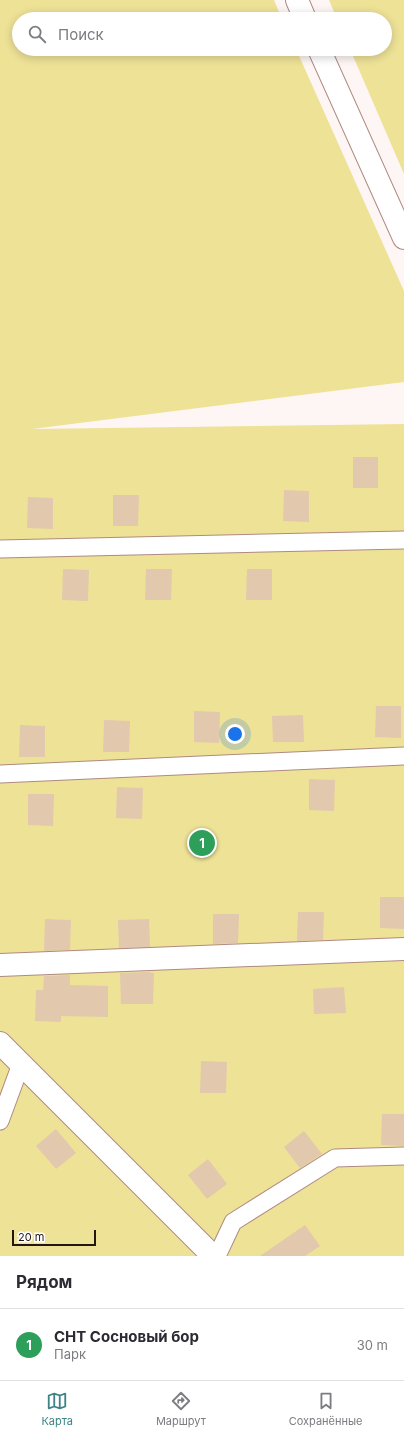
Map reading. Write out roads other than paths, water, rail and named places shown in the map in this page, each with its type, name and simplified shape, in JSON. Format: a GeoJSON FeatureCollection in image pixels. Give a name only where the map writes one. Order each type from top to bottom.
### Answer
{"type":"FeatureCollection","features":[{"type":"Feature","properties":{"kind":"street"},"geometry":{"type":"LineString","coordinates":[[297,0],[302,12]]}},
{"type":"Feature","properties":{"kind":"street"},"geometry":{"type":"LineString","coordinates":[[322,56],[404,238]]}},
{"type":"Feature","properties":{"kind":"street"},"geometry":{"type":"LineString","coordinates":[[0,965],[404,948]]}},
{"type":"Feature","properties":{"kind":"street"},"geometry":{"type":"LineString","coordinates":[[0,1043],[213,1256]]}},
{"type":"Feature","properties":{"kind":"lane"},"geometry":{"type":"LineString","coordinates":[[0,549],[404,540]]}},
{"type":"Feature","properties":{"kind":"lane"},"geometry":{"type":"LineString","coordinates":[[0,774],[404,756]]}},
{"type":"Feature","properties":{"kind":"lane"},"geometry":{"type":"LineString","coordinates":[[0,1121],[21,1064]]}},
{"type":"Feature","properties":{"kind":"lane"},"geometry":{"type":"LineString","coordinates":[[217,1256],[233,1222],[335,1158],[404,1156]]}},
{"type":"Feature","properties":{"kind":"place","name":"СНТ Сосновый бор"},"geometry":{"type":"Point","coordinates":[202,843]}}]}
